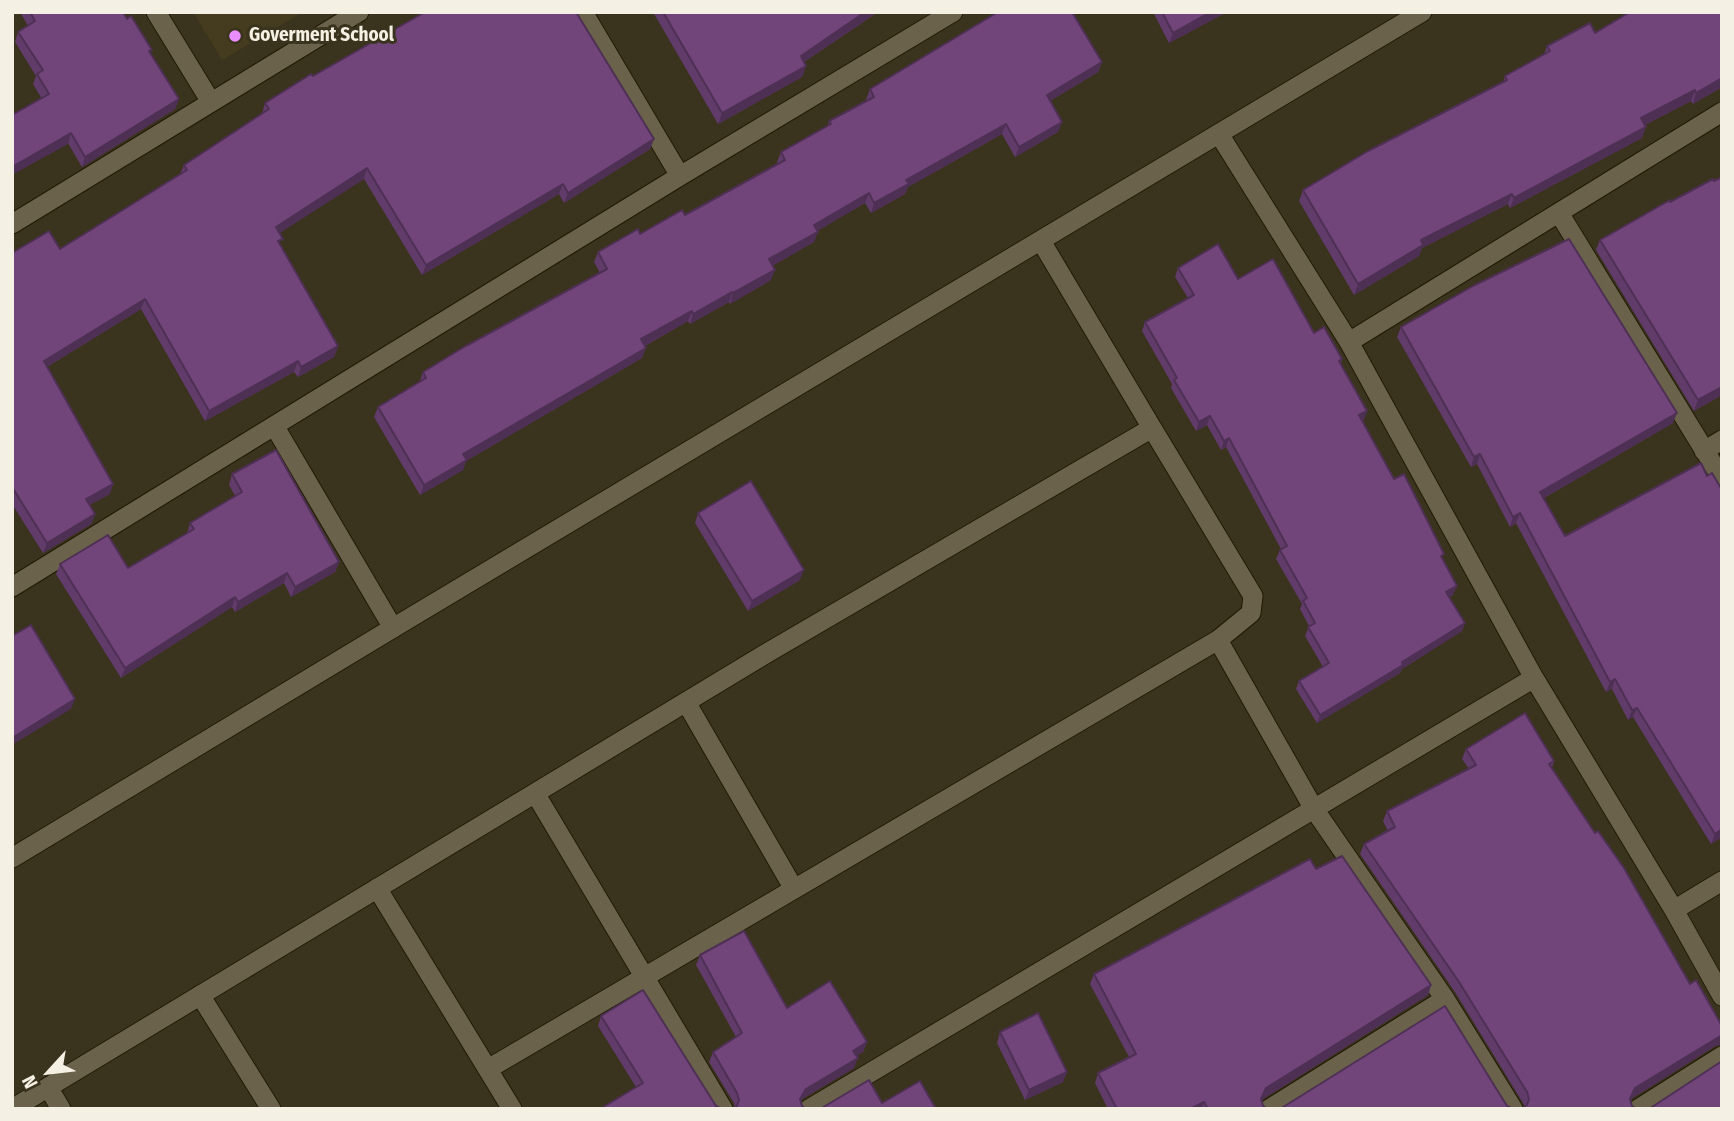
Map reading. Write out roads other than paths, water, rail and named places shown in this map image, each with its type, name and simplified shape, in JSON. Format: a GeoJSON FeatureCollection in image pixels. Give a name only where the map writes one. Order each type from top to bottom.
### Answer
{"type":"FeatureCollection","features":[{"type":"Feature","properties":{"kind":"street"},"geometry":{"type":"LineString","coordinates":[[156,12],[211,102]]}},
{"type":"Feature","properties":{"kind":"street"},"geometry":{"type":"LineString","coordinates":[[12,224],[359,12]]}},
{"type":"Feature","properties":{"kind":"street"},"geometry":{"type":"LineString","coordinates":[[583,12],[680,176]]}},
{"type":"Feature","properties":{"kind":"street"},"geometry":{"type":"LineString","coordinates":[[12,587],[680,176],[953,12]]}},
{"type":"Feature","properties":{"kind":"street"},"geometry":{"type":"LineString","coordinates":[[12,858],[1422,12]]}},
{"type":"Feature","properties":{"kind":"street"},"geometry":{"type":"LineString","coordinates":[[1349,342],[1722,112]]}},
{"type":"Feature","properties":{"kind":"street"},"geometry":{"type":"LineString","coordinates":[[1219,134],[1349,342],[1534,678],[1674,910],[1722,996]]}},
{"type":"Feature","properties":{"kind":"street"},"geometry":{"type":"LineString","coordinates":[[1559,213],[1722,479]]}},
{"type":"Feature","properties":{"kind":"street"},"geometry":{"type":"LineString","coordinates":[[488,1069],[1218,640],[1251,613],[1253,596],[1041,241]]}},
{"type":"Feature","properties":{"kind":"street"},"geometry":{"type":"LineString","coordinates":[[275,427],[393,628]]}},
{"type":"Feature","properties":{"kind":"street"},"geometry":{"type":"LineString","coordinates":[[12,1109],[686,702],[1152,428]]}},
{"type":"Feature","properties":{"kind":"street"},"geometry":{"type":"LineString","coordinates":[[1704,451],[1722,440]]}},
{"type":"Feature","properties":{"kind":"street"},"geometry":{"type":"LineString","coordinates":[[1218,640],[1314,809],[1445,999],[1513,1109]]}},
{"type":"Feature","properties":{"kind":"street"},"geometry":{"type":"LineString","coordinates":[[808,1109],[1534,678]]}},
{"type":"Feature","properties":{"kind":"street"},"geometry":{"type":"LineString","coordinates":[[686,702],[794,889]]}},
{"type":"Feature","properties":{"kind":"street"},"geometry":{"type":"LineString","coordinates":[[535,793],[723,1109]]}},
{"type":"Feature","properties":{"kind":"street"},"geometry":{"type":"LineString","coordinates":[[1674,910],[1722,881]]}},
{"type":"Feature","properties":{"kind":"street"},"geometry":{"type":"LineString","coordinates":[[377,888],[512,1109]]}},
{"type":"Feature","properties":{"kind":"street"},"geometry":{"type":"LineString","coordinates":[[200,995],[271,1109]]}},
{"type":"Feature","properties":{"kind":"street"},"geometry":{"type":"LineString","coordinates":[[1269,1109],[1445,999]]}},
{"type":"Feature","properties":{"kind":"street"},"geometry":{"type":"LineString","coordinates":[[1638,1109],[1722,1056]]}},
{"type":"Feature","properties":{"kind":"street"},"geometry":{"type":"LineString","coordinates":[[48,1087],[61,1109]]}},
{"type":"Feature","properties":{"kind":"place","name":"Goverment School"},"geometry":{"type":"Point","coordinates":[235,36]}}]}
